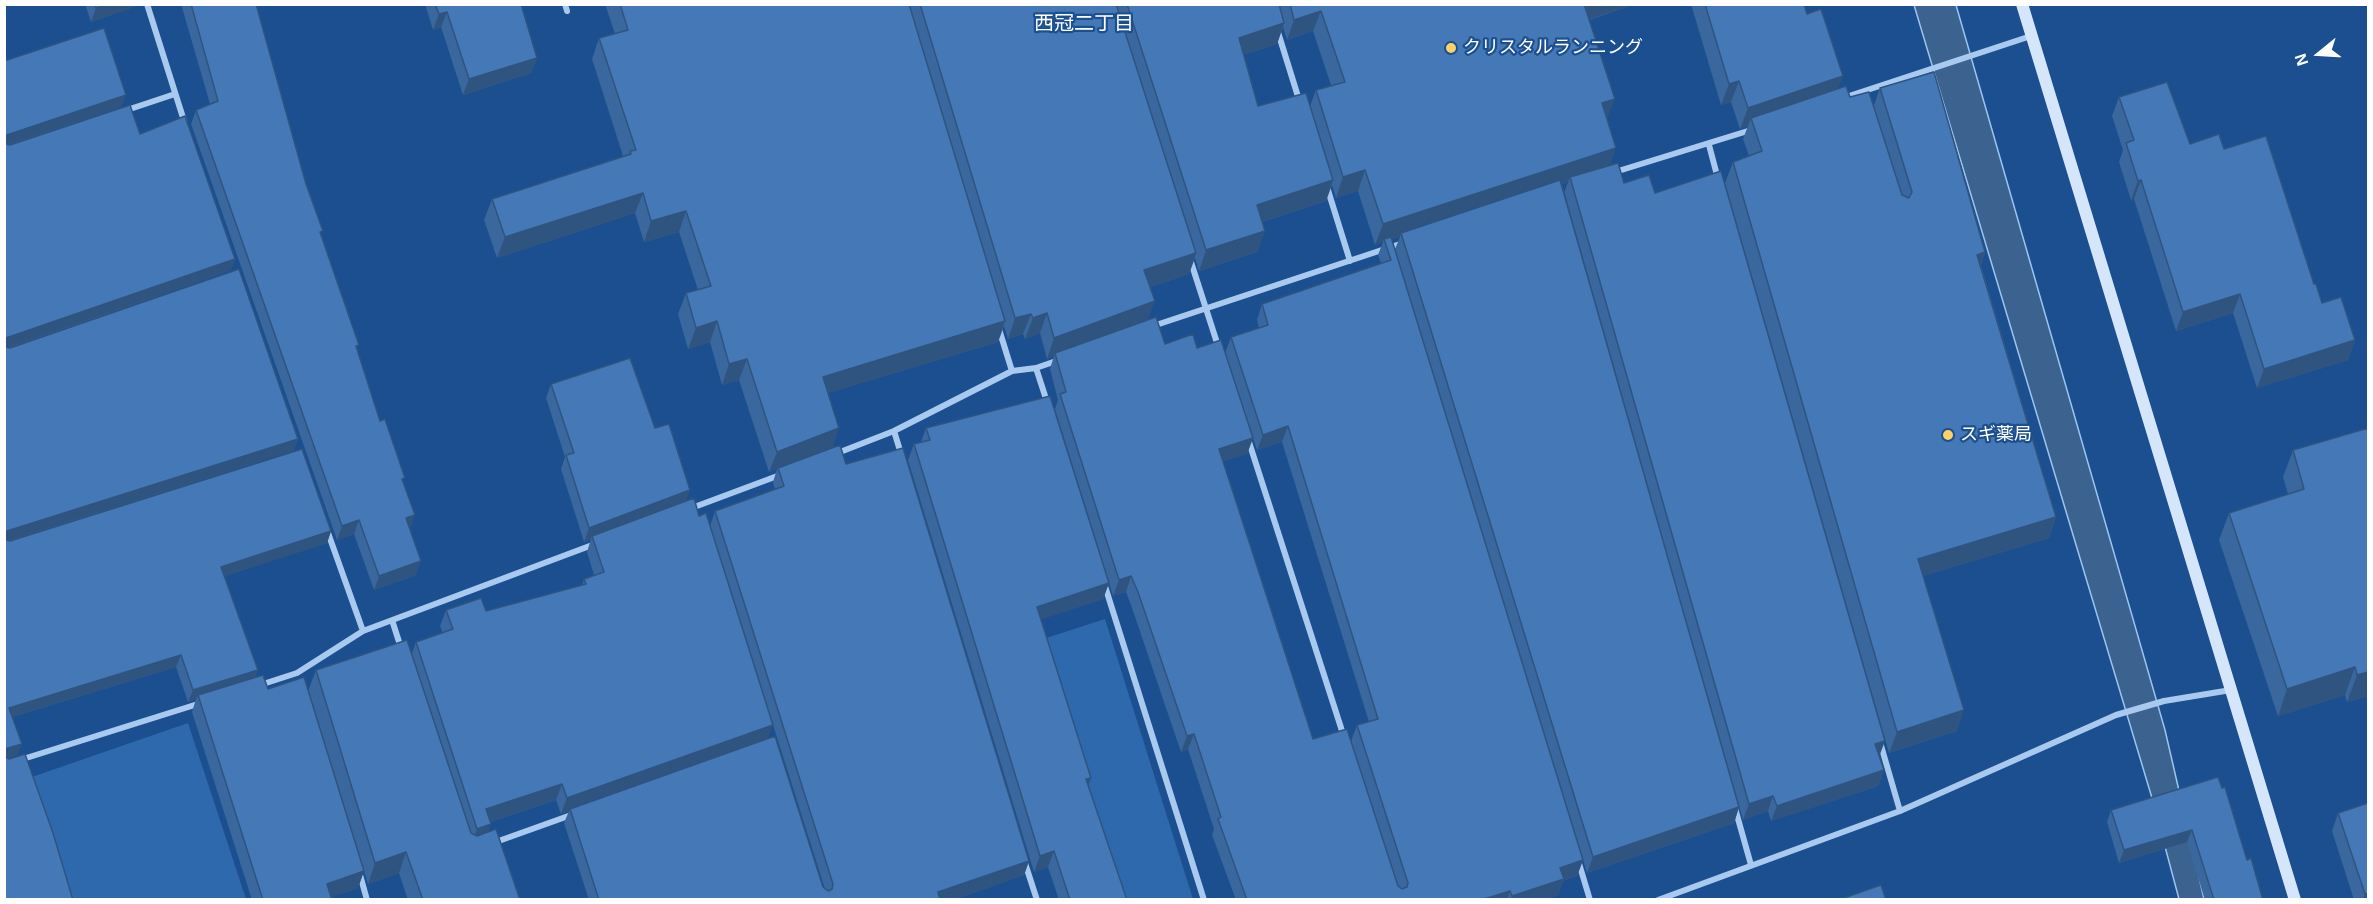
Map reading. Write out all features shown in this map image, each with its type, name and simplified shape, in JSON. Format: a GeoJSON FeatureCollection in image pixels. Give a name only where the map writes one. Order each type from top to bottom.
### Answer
{"type":"FeatureCollection","features":[{"type":"Feature","properties":{"kind":"street"},"geometry":{"type":"LineString","coordinates":[[147,4],[186,128]]}},
{"type":"Feature","properties":{"kind":"street"},"geometry":{"type":"LineString","coordinates":[[2022,4],[2295,900]]}},
{"type":"Feature","properties":{"kind":"street"},"geometry":{"type":"LineString","coordinates":[[1273,16],[1304,116]]}},
{"type":"Feature","properties":{"kind":"street"},"geometry":{"type":"LineString","coordinates":[[1839,99],[2031,36]]}},
{"type":"Feature","properties":{"kind":"street"},"geometry":{"type":"LineString","coordinates":[[1861,92],[1865,103]]}},
{"type":"Feature","properties":{"kind":"street"},"geometry":{"type":"LineString","coordinates":[[118,113],[175,94]]}},
{"type":"Feature","properties":{"kind":"street"},"geometry":{"type":"LineString","coordinates":[[1612,173],[1763,126]]}},
{"type":"Feature","properties":{"kind":"street"},"geometry":{"type":"LineString","coordinates":[[1708,145],[1722,191]]}},
{"type":"Feature","properties":{"kind":"street"},"geometry":{"type":"LineString","coordinates":[[1325,183],[1350,261]]}},
{"type":"Feature","properties":{"kind":"street"},"geometry":{"type":"LineString","coordinates":[[1149,327],[1412,240]]}},
{"type":"Feature","properties":{"kind":"street"},"geometry":{"type":"LineString","coordinates":[[1389,247],[1393,259]]}},
{"type":"Feature","properties":{"kind":"street"},"geometry":{"type":"LineString","coordinates":[[1187,251],[1221,354]]}},
{"type":"Feature","properties":{"kind":"street"},"geometry":{"type":"LineString","coordinates":[[995,314],[1012,371]]}},
{"type":"Feature","properties":{"kind":"street"},"geometry":{"type":"LineString","coordinates":[[829,456],[894,431],[1012,371],[1036,368],[1070,356]]}},
{"type":"Feature","properties":{"kind":"street"},"geometry":{"type":"LineString","coordinates":[[1036,368],[1050,413]]}},
{"type":"Feature","properties":{"kind":"street"},"geometry":{"type":"LineString","coordinates":[[894,431],[905,466]]}},
{"type":"Feature","properties":{"kind":"street"},"geometry":{"type":"LineString","coordinates":[[1246,433],[1345,740]]}},
{"type":"Feature","properties":{"kind":"street"},"geometry":{"type":"LineString","coordinates":[[676,514],[785,473]]}},
{"type":"Feature","properties":{"kind":"street"},"geometry":{"type":"LineString","coordinates":[[698,506],[701,517]]}},
{"type":"Feature","properties":{"kind":"street"},"geometry":{"type":"LineString","coordinates":[[323,520],[363,631]]}},
{"type":"Feature","properties":{"kind":"street"},"geometry":{"type":"LineString","coordinates":[[252,687],[297,673],[363,631],[600,542]]}},
{"type":"Feature","properties":{"kind":"street"},"geometry":{"type":"LineString","coordinates":[[1100,572],[1204,900]]}},
{"type":"Feature","properties":{"kind":"street"},"geometry":{"type":"LineString","coordinates":[[392,620],[403,653]]}},
{"type":"Feature","properties":{"kind":"street"},"geometry":{"type":"LineString","coordinates":[[297,673],[301,684]]}},
{"type":"Feature","properties":{"kind":"street"},"geometry":{"type":"LineString","coordinates":[[1658,900],[1900,811],[2116,715],[2164,701],[2231,690]]}},
{"type":"Feature","properties":{"kind":"street"},"geometry":{"type":"LineString","coordinates":[[4,765],[207,701]]}},
{"type":"Feature","properties":{"kind":"street"},"geometry":{"type":"LineString","coordinates":[[1877,730],[1900,811]]}},
{"type":"Feature","properties":{"kind":"street"},"geometry":{"type":"LineString","coordinates":[[1731,797],[1751,866]]}},
{"type":"Feature","properties":{"kind":"street"},"geometry":{"type":"LineString","coordinates":[[489,844],[577,813]]}},
{"type":"Feature","properties":{"kind":"street"},"geometry":{"type":"LineString","coordinates":[[1023,854],[1036,900]]}},
{"type":"Feature","properties":{"kind":"street"},"geometry":{"type":"LineString","coordinates":[[1576,854],[1590,900]]}},
{"type":"Feature","properties":{"kind":"street"},"geometry":{"type":"LineString","coordinates":[[357,866],[367,900]]}},
{"type":"Feature","properties":{"kind":"shaded area"},"geometry":{"type":"Polygon","coordinates":[[[1914,5],[1956,5],[2165,730],[2204,899],[2179,899],[2152,798],[1914,5]]]}},
{"type":"Feature","properties":{"kind":"shaded area"},"geometry":{"type":"Polygon","coordinates":[[[1105,619],[1193,899],[1117,899],[1040,640],[1105,619]]]}},
{"type":"Feature","properties":{"kind":"shaded area"},"geometry":{"type":"Polygon","coordinates":[[[188,723],[246,899],[67,899],[29,778],[188,723]]]}},
{"type":"Feature","properties":{"kind":"building"},"geometry":{"type":"Polygon","coordinates":[[[191,4],[256,4],[306,184],[323,231],[320,232],[359,345],[356,346],[380,421],[385,419],[405,478],[402,479],[415,515],[406,518],[421,561],[379,576],[359,520],[342,526],[196,110],[218,101],[191,4]]]}},
{"type":"Feature","properties":{"kind":"building"},"geometry":{"type":"Polygon","coordinates":[[[435,4],[521,4],[537,58],[469,79],[447,12],[439,14],[435,4]]]}},
{"type":"Feature","properties":{"kind":"building"},"geometry":{"type":"Polygon","coordinates":[[[620,4],[909,4],[1005,321],[823,377],[839,428],[777,452],[747,359],[729,364],[717,321],[696,328],[686,293],[711,286],[686,211],[651,221],[643,193],[505,237],[492,199],[631,154],[630,151],[636,150],[599,38],[628,30],[620,4]]]}},
{"type":"Feature","properties":{"kind":"building"},"geometry":{"type":"Polygon","coordinates":[[[920,4],[1116,4],[1196,253],[1144,270],[1155,301],[1054,338],[1047,313],[1033,318],[1031,314],[1015,318],[920,4]]]}},
{"type":"Feature","properties":{"kind":"building"},"geometry":{"type":"Polygon","coordinates":[[[1127,4],[1279,4],[1284,23],[1239,38],[1258,106],[1306,93],[1333,180],[1257,205],[1265,231],[1206,250],[1127,4]]]}},
{"type":"Feature","properties":{"kind":"building","name":"クリスタルランニング"},"geometry":{"type":"Polygon","coordinates":[[[1290,4],[1584,4],[1615,99],[1602,103],[1616,148],[1383,224],[1365,170],[1343,177],[1316,90],[1345,82],[1321,11],[1294,20],[1290,4]]]}},
{"type":"Feature","properties":{"kind":"building"},"geometry":{"type":"Polygon","coordinates":[[[1705,4],[1804,4],[1807,14],[1821,9],[1843,76],[1748,108],[1739,81],[1729,84],[1705,4]]]}},
{"type":"Feature","properties":{"kind":"building"},"geometry":{"type":"Polygon","coordinates":[[[104,28],[126,95],[7,135],[4,140],[4,61],[104,28]]]}},
{"type":"Feature","properties":{"kind":"building"},"geometry":{"type":"Polygon","coordinates":[[[1934,72],[1985,252],[1977,255],[2056,517],[1918,559],[1964,710],[1897,732],[1733,162],[1762,151],[1751,118],[1846,86],[1850,97],[1869,92],[1902,195],[1909,198],[1912,192],[1880,88],[1934,72]]]}},
{"type":"Feature","properties":{"kind":"building"},"geometry":{"type":"Polygon","coordinates":[[[2167,82],[2190,144],[2219,134],[2224,149],[2266,136],[2322,303],[2341,297],[2355,340],[2264,369],[2240,294],[2183,312],[2141,180],[2138,181],[2126,143],[2134,140],[2119,97],[2167,82]]]}},
{"type":"Feature","properties":{"kind":"building"},"geometry":{"type":"Polygon","coordinates":[[[130,105],[140,134],[185,116],[235,259],[6,338],[4,343],[4,143],[10,145],[130,105]]]}},
{"type":"Feature","properties":{"kind":"building"},"geometry":{"type":"Polygon","coordinates":[[[1618,163],[1624,183],[1649,175],[1655,193],[1721,171],[1885,741],[1875,744],[1884,770],[1777,806],[1773,796],[1749,804],[1570,177],[1618,163]]]}},
{"type":"Feature","properties":{"kind":"building"},"geometry":{"type":"Polygon","coordinates":[[[1560,180],[1739,807],[1593,857],[1401,233],[1560,180]]]}},
{"type":"Feature","properties":{"kind":"building"},"geometry":{"type":"Polygon","coordinates":[[[1391,237],[1583,860],[1560,868],[1564,879],[1512,896],[1510,891],[1481,900],[1247,900],[1218,819],[1221,817],[1194,734],[1187,736],[1138,592],[1131,576],[1119,580],[1060,394],[1066,392],[1055,353],[1156,317],[1165,344],[1193,334],[1197,348],[1221,340],[1253,438],[1219,449],[1313,739],[1347,729],[1398,886],[1402,889],[1407,887],[1408,883],[1357,725],[1378,719],[1288,426],[1263,435],[1231,337],[1268,325],[1262,304],[1391,260],[1384,239],[1391,237]]]}},
{"type":"Feature","properties":{"kind":"building"},"geometry":{"type":"Polygon","coordinates":[[[239,269],[298,439],[7,531],[4,536],[4,346],[10,348],[239,269]]]}},
{"type":"Feature","properties":{"kind":"building"},"geometry":{"type":"Polygon","coordinates":[[[630,358],[655,428],[669,424],[690,490],[589,528],[566,455],[574,453],[551,384],[630,358]]]}},
{"type":"Feature","properties":{"kind":"building"},"geometry":{"type":"Polygon","coordinates":[[[1050,396],[1109,583],[1037,607],[1091,778],[1086,779],[1127,900],[1070,900],[1054,851],[1040,856],[914,444],[930,440],[926,428],[1050,396]]]}},
{"type":"Feature","properties":{"kind":"building"},"geometry":{"type":"Polygon","coordinates":[[[2368,428],[2368,672],[2357,675],[2355,667],[2287,689],[2229,513],[2304,489],[2293,450],[2368,428]]]}},
{"type":"Feature","properties":{"kind":"building"},"geometry":{"type":"Polygon","coordinates":[[[840,445],[846,464],[903,448],[1029,861],[938,892],[940,900],[599,900],[570,809],[775,736],[823,887],[828,891],[832,889],[833,884],[715,511],[784,486],[778,468],[840,445]]]}},
{"type":"Feature","properties":{"kind":"building"},"geometry":{"type":"Polygon","coordinates":[[[302,449],[331,531],[221,567],[258,670],[193,690],[181,655],[9,708],[22,744],[4,751],[4,539],[10,541],[302,449]]]}},
{"type":"Feature","properties":{"kind":"building"},"geometry":{"type":"Polygon","coordinates":[[[694,498],[699,516],[706,513],[773,725],[567,798],[562,784],[486,809],[491,824],[477,829],[416,642],[453,629],[446,610],[481,598],[486,611],[586,584],[584,579],[604,572],[592,536],[694,498]]]}},
{"type":"Feature","properties":{"kind":"building"},"geometry":{"type":"Polygon","coordinates":[[[407,640],[471,833],[477,836],[496,829],[520,900],[423,900],[406,852],[375,863],[316,670],[407,640]]]}},
{"type":"Feature","properties":{"kind":"building"},"geometry":{"type":"Polygon","coordinates":[[[263,675],[268,689],[304,677],[364,871],[327,884],[332,900],[263,900],[198,695],[263,675]]]}},
{"type":"Feature","properties":{"kind":"building"},"geometry":{"type":"Polygon","coordinates":[[[25,754],[53,833],[73,900],[4,900],[4,756],[9,759],[25,754]]]}},
{"type":"Feature","properties":{"kind":"building"},"geometry":{"type":"Polygon","coordinates":[[[2218,777],[2222,788],[2225,787],[2247,860],[2251,858],[2263,900],[2214,900],[2192,830],[2124,850],[2111,810],[2218,777]]]}},
{"type":"Feature","properties":{"kind":"building"},"geometry":{"type":"Polygon","coordinates":[[[2368,803],[2368,893],[2365,894],[2338,813],[2368,803]]]}},
{"type":"Feature","properties":{"kind":"building"},"geometry":{"type":"Polygon","coordinates":[[[1881,885],[1886,900],[1838,900],[1881,885]]]}},
{"type":"Feature","properties":{"kind":"place","name":"クリスタルランニング"},"geometry":{"type":"Point","coordinates":[1451,48]}},
{"type":"Feature","properties":{"kind":"place","name":"スギ薬局"},"geometry":{"type":"Point","coordinates":[1948,435]}},
{"type":"Feature","properties":{"kind":"district","name":"西冠二丁目"},"geometry":{"type":"Point","coordinates":[1084,24]}}]}
